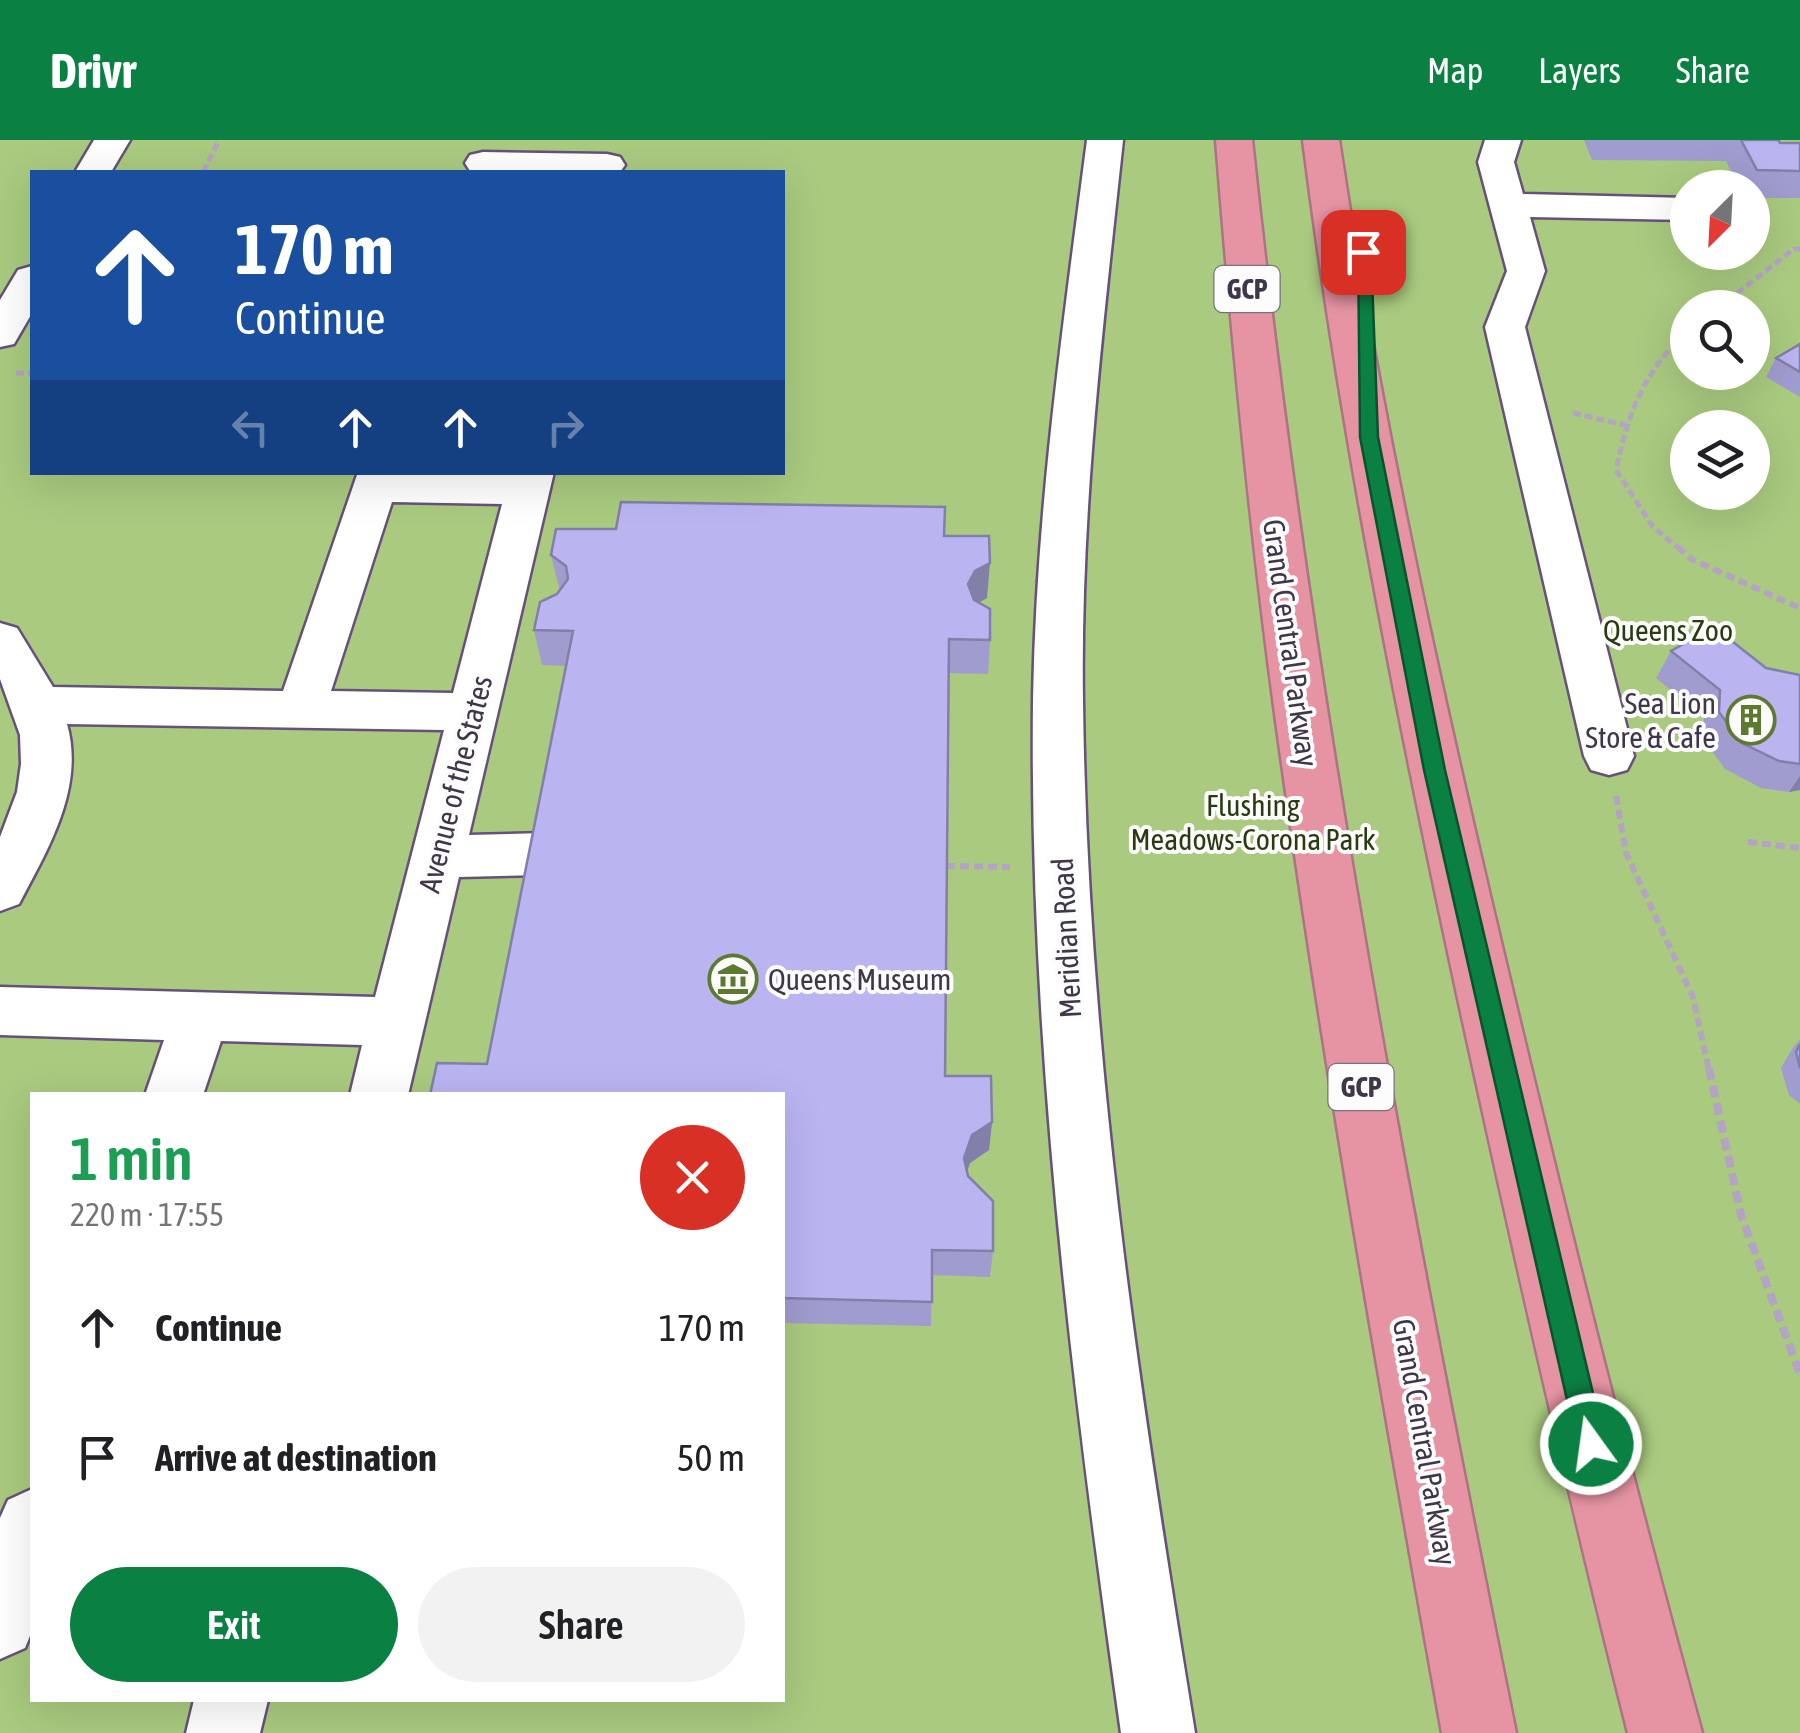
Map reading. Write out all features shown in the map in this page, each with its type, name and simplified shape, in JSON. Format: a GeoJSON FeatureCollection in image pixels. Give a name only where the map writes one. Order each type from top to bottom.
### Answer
{"type":"FeatureCollection","features":[{"type":"Feature","properties":{"kind":"highway"},"geometry":{"type":"LineString","coordinates":[[1204,140],[1263,438]]}},
{"type":"Feature","properties":{"kind":"highway","name":"Grand Central Parkway"},"geometry":{"type":"LineString","coordinates":[[1234,140],[1263,438],[1338,954],[1479,1733]]}},
{"type":"Feature","properties":{"kind":"highway"},"geometry":{"type":"LineString","coordinates":[[1321,140],[1369,437],[1435,770],[1568,1354],[1665,1733]]}},
{"type":"Feature","properties":{"kind":"highway"},"geometry":{"type":"LineString","coordinates":[[1360,160],[1369,437]]}},
{"type":"Feature","properties":{"kind":"street"},"geometry":{"type":"LineString","coordinates":[[94,170],[112,140]]}},
{"type":"Feature","properties":{"kind":"street","name":"Meridian Road"},"geometry":{"type":"LineString","coordinates":[[1105,140],[1063,543],[1058,700],[1061,868],[1074,1067],[1096,1294],[1158,1733]]}},
{"type":"Feature","properties":{"kind":"street"},"geometry":{"type":"LineString","coordinates":[[1504,140],[1496,162],[1511,205],[1526,271],[1525,288],[1506,318],[1505,327],[1608,756]]}},
{"type":"Feature","properties":{"kind":"street"},"geometry":{"type":"LineString","coordinates":[[485,158],[608,159]]}},
{"type":"Feature","properties":{"kind":"street"},"geometry":{"type":"LineString","coordinates":[[1511,205],[1670,209]]}},
{"type":"Feature","properties":{"kind":"street"},"geometry":{"type":"LineString","coordinates":[[0,335],[30,282]]}},
{"type":"Feature","properties":{"kind":"street"},"geometry":{"type":"LineString","coordinates":[[302,708],[377,480],[530,481]]}},
{"type":"Feature","properties":{"kind":"street","name":"Avenue of the States"},"geometry":{"type":"LineString","coordinates":[[380,1092],[530,481]]}},
{"type":"Feature","properties":{"kind":"street"},"geometry":{"type":"LineString","coordinates":[[0,640],[29,680],[44,721],[48,778],[33,829],[0,888]]}},
{"type":"Feature","properties":{"kind":"street"},"geometry":{"type":"LineString","coordinates":[[38,705],[473,712]]}},
{"type":"Feature","properties":{"kind":"street"},"geometry":{"type":"LineString","coordinates":[[438,856],[544,854]]}},
{"type":"Feature","properties":{"kind":"street"},"geometry":{"type":"LineString","coordinates":[[0,1011],[397,1022]]}},
{"type":"Feature","properties":{"kind":"street"},"geometry":{"type":"LineString","coordinates":[[175,1092],[200,1017]]}},
{"type":"Feature","properties":{"kind":"street"},"geometry":{"type":"LineString","coordinates":[[0,1622],[30,1530]]}},
{"type":"Feature","properties":{"kind":"street"},"geometry":{"type":"LineString","coordinates":[[223,1733],[231,1702]]}},
{"type":"Feature","properties":{"kind":"path"},"geometry":{"type":"LineString","coordinates":[[203,170],[219,140]]}},
{"type":"Feature","properties":{"kind":"path"},"geometry":{"type":"LineString","coordinates":[[1741,290],[1794,249],[1800,249]]}},
{"type":"Feature","properties":{"kind":"path"},"geometry":{"type":"LineString","coordinates":[[1670,345],[1629,407],[1616,470],[1653,526],[1693,560],[1800,608]]}},
{"type":"Feature","properties":{"kind":"path"},"geometry":{"type":"LineString","coordinates":[[1608,756],[1626,853],[1693,997],[1741,1215],[1800,1374]]}},
{"type":"Feature","properties":{"kind":"path"},"geometry":{"type":"LineString","coordinates":[[1748,842],[1800,848]]}},
{"type":"Feature","properties":{"kind":"path"},"geometry":{"type":"LineString","coordinates":[[946,866],[1061,868]]}},
{"type":"Feature","properties":{"kind":"green space","name":"Flushing Meadows-Corona Park"},"geometry":{"type":"Polygon","coordinates":[[[0,140],[1800,140],[1800,1733],[0,1733],[0,140]]]}},
{"type":"Feature","properties":{"kind":"building"},"geometry":{"type":"Polygon","coordinates":[[[1741,140],[1800,143],[1800,171],[1757,170],[1741,140]]]}},
{"type":"Feature","properties":{"kind":"building"},"geometry":{"type":"Polygon","coordinates":[[[1800,344],[1800,372],[1776,358],[1800,344]]]}},
{"type":"Feature","properties":{"kind":"building","name":"Queens Museum"},"geometry":{"type":"Polygon","coordinates":[[[621,502],[945,507],[944,536],[989,536],[990,563],[975,571],[968,584],[974,600],[990,609],[990,640],[949,639],[945,1076],[991,1076],[992,1122],[972,1135],[964,1158],[968,1176],[993,1201],[993,1251],[932,1250],[932,1302],[785,1298],[785,1092],[431,1092],[437,1063],[487,1064],[573,631],[534,630],[540,602],[557,594],[568,579],[566,566],[551,555],[556,529],[616,529],[621,502]]]}},
{"type":"Feature","properties":{"kind":"building"},"geometry":{"type":"Polygon","coordinates":[[[1714,627],[1766,668],[1800,675],[1800,764],[1779,761],[1742,743],[1719,712],[1720,690],[1671,651],[1714,627]]]}},
{"type":"Feature","properties":{"kind":"place","name":"Sea Lion Store & Cafe"},"geometry":{"type":"Point","coordinates":[1751,720]}},
{"type":"Feature","properties":{"kind":"place","name":"Queens Museum"},"geometry":{"type":"Point","coordinates":[733,979]}},
{"type":"Feature","properties":{"kind":"route"},"geometry":{"type":"LineString","coordinates":[[1363,252],[1369,437],[1435,770],[1591,1444]]}},
{"type":"Feature","properties":{"kind":"park label","name":"Queens Zoo"},"geometry":{"type":"Point","coordinates":[1668,630]}}]}
